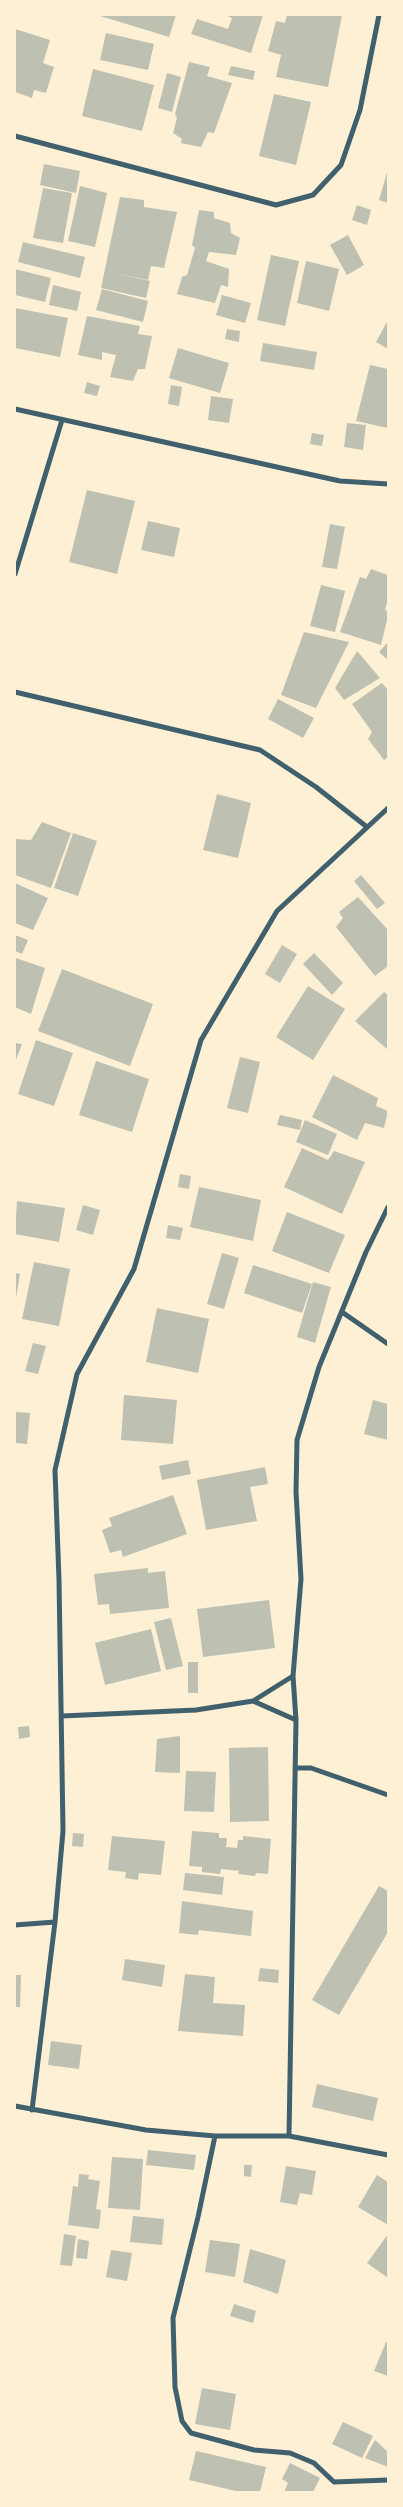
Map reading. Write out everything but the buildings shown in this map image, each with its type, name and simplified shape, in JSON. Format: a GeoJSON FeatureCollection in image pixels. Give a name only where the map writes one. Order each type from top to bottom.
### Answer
{"type":"FeatureCollection","features":[{"type":"Feature","properties":{"kind":"street"},"geometry":{"type":"LineString","coordinates":[[15,136],[276,205],[313,194],[341,166],[360,110],[379,15]]}},
{"type":"Feature","properties":{"kind":"street"},"geometry":{"type":"LineString","coordinates":[[15,409],[340,481],[388,484]]}},
{"type":"Feature","properties":{"kind":"street"},"geometry":{"type":"LineString","coordinates":[[15,574],[62,420]]}},
{"type":"Feature","properties":{"kind":"street"},"geometry":{"type":"LineString","coordinates":[[15,692],[260,750],[316,787],[367,827]]}},
{"type":"Feature","properties":{"kind":"street"},"geometry":{"type":"LineString","coordinates":[[32,2110],[55,1922],[63,1831],[62,1716],[55,1470],[77,1374],[134,1269],[201,1040],[277,911],[388,808]]}},
{"type":"Feature","properties":{"kind":"street"},"geometry":{"type":"LineString","coordinates":[[289,2136],[296,1768],[296,1720],[293,1676],[301,1579],[296,1492],[297,1440],[319,1367],[366,1252],[388,1207]]}},
{"type":"Feature","properties":{"kind":"street"},"geometry":{"type":"LineString","coordinates":[[342,1312],[388,1344]]}},
{"type":"Feature","properties":{"kind":"street"},"geometry":{"type":"LineString","coordinates":[[62,1716],[196,1710],[253,1701],[293,1676]]}},
{"type":"Feature","properties":{"kind":"street"},"geometry":{"type":"LineString","coordinates":[[253,1701],[296,1720]]}},
{"type":"Feature","properties":{"kind":"street"},"geometry":{"type":"LineString","coordinates":[[296,1768],[311,1768],[388,1795]]}},
{"type":"Feature","properties":{"kind":"street"},"geometry":{"type":"LineString","coordinates":[[15,1925],[55,1922]]}},
{"type":"Feature","properties":{"kind":"street"},"geometry":{"type":"LineString","coordinates":[[15,2106],[146,2130],[215,2136],[289,2136],[388,2155]]}},
{"type":"Feature","properties":{"kind":"street"},"geometry":{"type":"LineString","coordinates":[[215,2136],[198,2217],[173,2318],[175,2387],[182,2421],[191,2433],[254,2450],[290,2453],[314,2463],[334,2482],[388,2480]]}}]}
